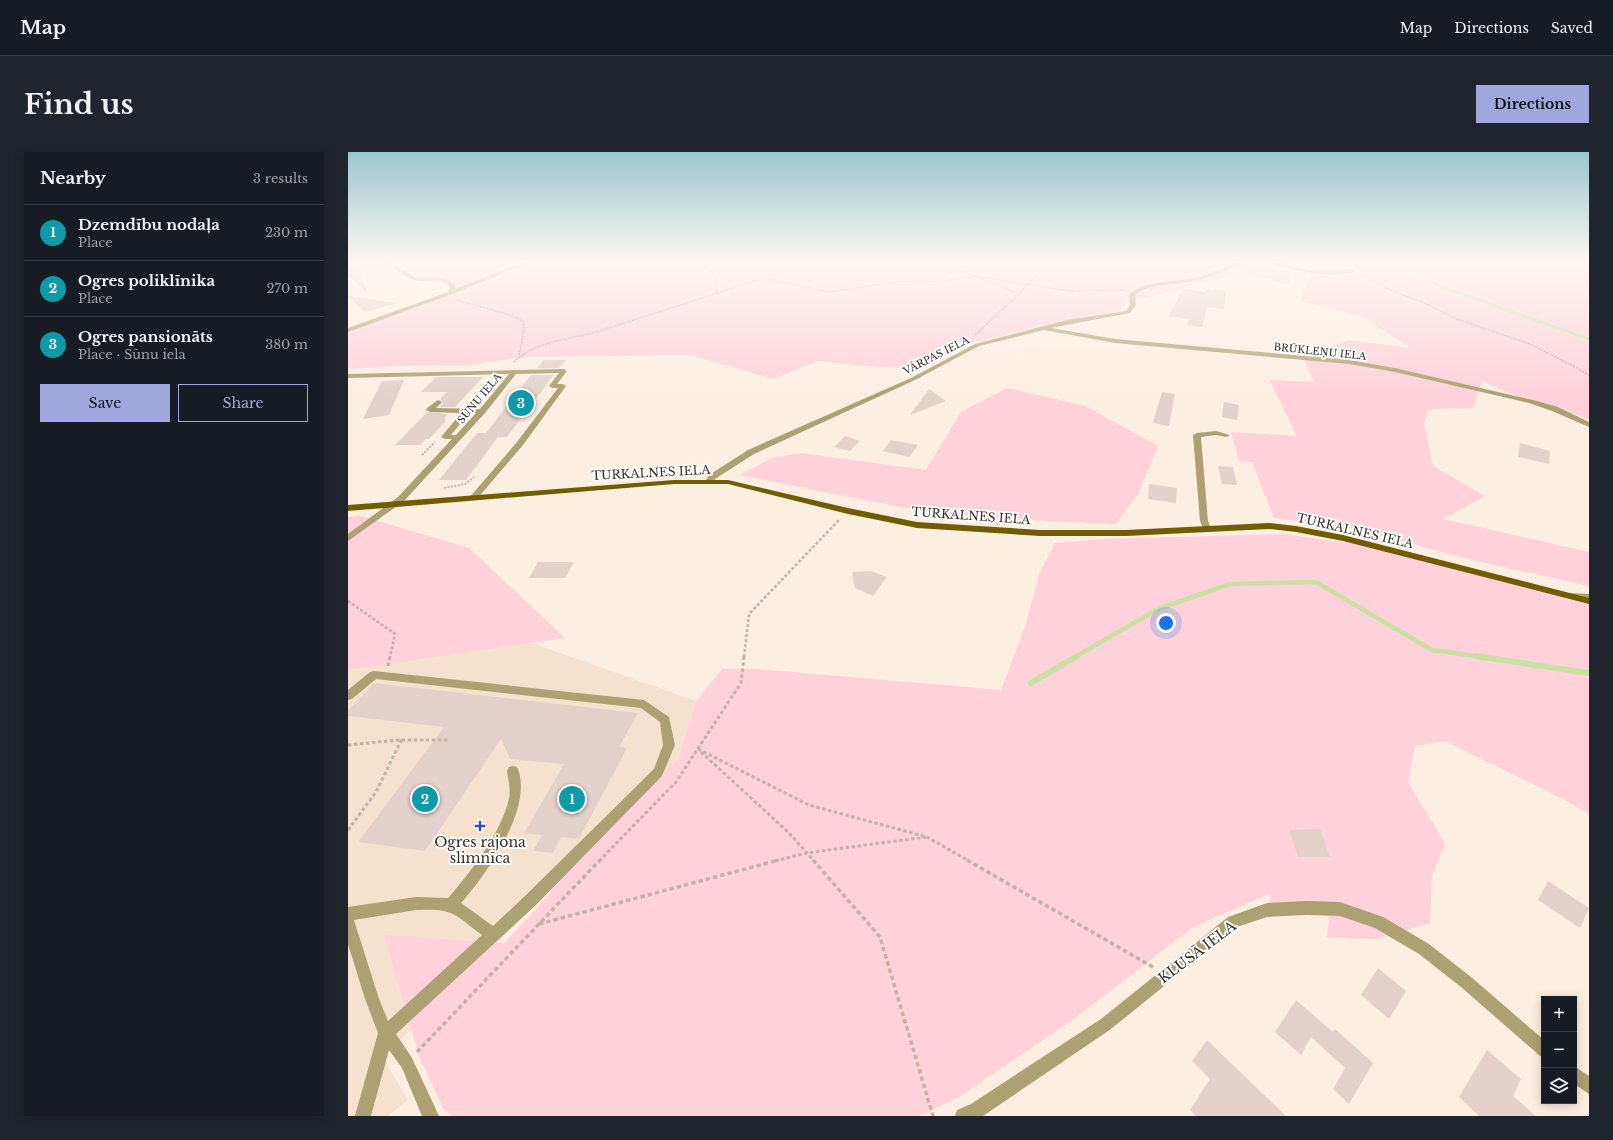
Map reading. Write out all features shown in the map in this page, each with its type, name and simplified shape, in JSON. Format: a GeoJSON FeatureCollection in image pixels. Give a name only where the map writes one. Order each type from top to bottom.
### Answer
{"type":"FeatureCollection","features":[{"type":"Feature","properties":{"kind":"main road","name":"TURKALNES IELA"},"geometry":{"type":"LineString","coordinates":[[348,508],[589,488],[728,482],[848,511],[917,525],[1048,533],[1126,533],[1269,526],[1296,529],[1343,538],[1589,601]]}},
{"type":"Feature","properties":{"kind":"street"},"geometry":{"type":"LineString","coordinates":[[348,330],[416,306]]}},
{"type":"Feature","properties":{"kind":"street","name":"VĀRPAS IELA"},"geometry":{"type":"LineString","coordinates":[[708,482],[712,477],[751,452],[913,379],[977,346],[1067,322],[1128,312],[1132,306]]}},
{"type":"Feature","properties":{"kind":"street","name":"BRŪKLEŅU IELA"},"geometry":{"type":"LineString","coordinates":[[1042,329],[1115,341],[1241,354],[1312,358],[1349,362],[1395,370],[1531,401],[1555,409],[1589,425]]}},
{"type":"Feature","properties":{"kind":"street"},"geometry":{"type":"LineString","coordinates":[[473,498],[507,461],[539,421],[563,386],[552,386],[564,371],[514,372]]}},
{"type":"Feature","properties":{"kind":"street","name":"SŪNU IELA"},"geometry":{"type":"LineString","coordinates":[[348,376],[514,372]]}},
{"type":"Feature","properties":{"kind":"street","name":"SŪNU IELA"},"geometry":{"type":"LineString","coordinates":[[348,538],[395,504],[482,411],[514,372]]}},
{"type":"Feature","properties":{"kind":"street"},"geometry":{"type":"LineString","coordinates":[[438,402],[430,410],[482,411]]}},
{"type":"Feature","properties":{"kind":"street"},"geometry":{"type":"LineString","coordinates":[[458,437],[445,437],[467,411]]}},
{"type":"Feature","properties":{"kind":"street"},"geometry":{"type":"LineString","coordinates":[[1207,528],[1204,521],[1197,435],[1216,433],[1226,435]]}},
{"type":"Feature","properties":{"kind":"street"},"geometry":{"type":"LineString","coordinates":[[1562,595],[1589,597]]}},
{"type":"Feature","properties":{"kind":"street"},"geometry":{"type":"LineString","coordinates":[[348,696],[374,675],[644,704],[664,720],[669,745],[658,772],[531,900],[386,1033],[363,1116]]}},
{"type":"Feature","properties":{"kind":"street"},"geometry":{"type":"LineString","coordinates":[[450,905],[465,890],[504,829],[515,797],[513,771]]}},
{"type":"Feature","properties":{"kind":"street"},"geometry":{"type":"LineString","coordinates":[[348,914],[393,906],[429,904],[450,905],[494,935]]}},
{"type":"Feature","properties":{"kind":"street","name":"KLUSĀ IELA"},"geometry":{"type":"LineString","coordinates":[[963,1116],[977,1110],[1106,1024],[1233,922],[1267,910],[1306,908],[1340,909],[1378,922],[1424,950],[1466,982],[1541,1047]]}},
{"type":"Feature","properties":{"kind":"street"},"geometry":{"type":"LineString","coordinates":[[348,921],[372,999],[386,1033],[407,1063],[431,1116]]}},
{"type":"Feature","properties":{"kind":"street"},"geometry":{"type":"LineString","coordinates":[[1577,1076],[1589,1086]]}},
{"type":"Feature","properties":{"kind":"path"},"geometry":{"type":"LineString","coordinates":[[475,306],[512,315],[523,321],[524,330],[519,356],[543,344],[587,335],[677,306]]}},
{"type":"Feature","properties":{"kind":"path"},"geometry":{"type":"LineString","coordinates":[[965,351],[966,343],[1006,306]]}},
{"type":"Feature","properties":{"kind":"path"},"geometry":{"type":"LineString","coordinates":[[1431,306],[1457,319],[1541,349],[1589,375]]}},
{"type":"Feature","properties":{"kind":"path"},"geometry":{"type":"LineString","coordinates":[[422,455],[439,438]]}},
{"type":"Feature","properties":{"kind":"path"},"geometry":{"type":"LineString","coordinates":[[439,489],[465,484],[476,476]]}},
{"type":"Feature","properties":{"kind":"path"},"geometry":{"type":"LineString","coordinates":[[348,601],[395,634],[386,676]]}},
{"type":"Feature","properties":{"kind":"path"},"geometry":{"type":"LineString","coordinates":[[348,830],[376,792],[402,739]]}},
{"type":"Feature","properties":{"kind":"path"},"geometry":{"type":"LineString","coordinates":[[348,745],[376,740],[449,740]]}},
{"type":"Feature","properties":{"kind":"path"},"geometry":{"type":"LineString","coordinates":[[933,1116],[880,937],[788,832],[698,749],[809,805],[927,837],[1167,975]]}},
{"type":"Feature","properties":{"kind":"path"},"geometry":{"type":"LineString","coordinates":[[538,924],[806,853],[927,837]]}},
{"type":"Feature","properties":{"kind":"shaded area"},"geometry":{"type":"Polygon","coordinates":[[[414,306],[1123,306],[1116,312],[1050,323],[954,347],[919,368],[878,367],[817,361],[773,379],[691,355],[523,357],[471,365],[393,366],[348,369],[348,330],[414,306]]]}},
{"type":"Feature","properties":{"kind":"shaded area"},"geometry":{"type":"Polygon","coordinates":[[[1321,306],[1589,306],[1589,420],[1559,407],[1519,397],[1482,381],[1473,408],[1428,409],[1424,425],[1433,466],[1485,496],[1443,519],[1589,552],[1589,586],[1468,559],[1353,528],[1274,518],[1252,462],[1239,461],[1231,432],[1297,436],[1270,380],[1314,382],[1304,360],[1348,340],[1411,348],[1359,315],[1321,306]]]}},
{"type":"Feature","properties":{"kind":"shaded area"},"geometry":{"type":"Polygon","coordinates":[[[1007,388],[1085,406],[1158,446],[1138,494],[1116,524],[946,516],[740,475],[772,458],[801,453],[926,470],[961,412],[1007,388]]]}},
{"type":"Feature","properties":{"kind":"shaded area"},"geometry":{"type":"Polygon","coordinates":[[[361,516],[469,548],[565,638],[348,670],[348,517],[361,516]]]}},
{"type":"Feature","properties":{"kind":"shaded area"},"geometry":{"type":"Polygon","coordinates":[[[1284,534],[1356,544],[1589,604],[1589,814],[1567,801],[1445,741],[1415,746],[1408,782],[1445,844],[1432,875],[1430,923],[1377,939],[1327,937],[1330,909],[1267,910],[1271,893],[1193,927],[1074,1019],[959,1097],[919,1116],[452,1116],[443,1108],[419,1056],[384,935],[504,943],[546,898],[577,856],[678,759],[696,701],[722,669],[755,669],[1001,690],[1025,627],[1039,575],[1055,543],[1105,539],[1284,534]]]}},
{"type":"Feature","properties":{"kind":"shaded area","name":"Ogres rajona slimnīca"},"geometry":{"type":"Polygon","coordinates":[[[410,600],[696,701],[678,759],[383,1058],[408,1100],[388,1116],[348,1116],[348,655],[410,600]]]}},
{"type":"Feature","properties":{"kind":"building"},"geometry":{"type":"Polygon","coordinates":[[[359,306],[386,306],[365,312],[359,306]]]}},
{"type":"Feature","properties":{"kind":"building"},"geometry":{"type":"Polygon","coordinates":[[[1174,306],[1224,306],[1224,309],[1207,307],[1202,327],[1187,325],[1189,319],[1169,316],[1174,306]]]}},
{"type":"Feature","properties":{"kind":"building"},"geometry":{"type":"Polygon","coordinates":[[[544,360],[566,360],[559,368],[537,368],[544,360]]]}},
{"type":"Feature","properties":{"kind":"building"},"geometry":{"type":"Polygon","coordinates":[[[531,375],[553,376],[507,437],[498,437],[466,480],[439,480],[477,433],[486,433],[531,375]]]}},
{"type":"Feature","properties":{"kind":"building"},"geometry":{"type":"Polygon","coordinates":[[[436,377],[483,377],[455,407],[440,407],[443,402],[440,399],[447,392],[421,392],[436,377]]]}},
{"type":"Feature","properties":{"kind":"building"},"geometry":{"type":"Polygon","coordinates":[[[404,380],[389,415],[363,419],[382,381],[404,380]]]}},
{"type":"Feature","properties":{"kind":"building"},"geometry":{"type":"Polygon","coordinates":[[[929,389],[946,401],[910,415],[929,389]]]}},
{"type":"Feature","properties":{"kind":"building"},"geometry":{"type":"Polygon","coordinates":[[[1162,392],[1175,394],[1169,426],[1153,423],[1162,392]]]}},
{"type":"Feature","properties":{"kind":"building"},"geometry":{"type":"Polygon","coordinates":[[[1224,402],[1239,405],[1237,420],[1222,417],[1224,402]]]}},
{"type":"Feature","properties":{"kind":"building"},"geometry":{"type":"Polygon","coordinates":[[[427,412],[448,414],[444,419],[446,419],[444,421],[446,421],[429,439],[426,439],[420,445],[395,445],[427,412]]]}},
{"type":"Feature","properties":{"kind":"building"},"geometry":{"type":"Polygon","coordinates":[[[845,436],[860,441],[850,451],[834,447],[845,436]]]}},
{"type":"Feature","properties":{"kind":"building"},"geometry":{"type":"Polygon","coordinates":[[[891,440],[918,445],[909,457],[883,451],[891,440]]]}},
{"type":"Feature","properties":{"kind":"building"},"geometry":{"type":"Polygon","coordinates":[[[1520,443],[1550,451],[1549,464],[1518,457],[1520,443]]]}},
{"type":"Feature","properties":{"kind":"building"},"geometry":{"type":"Polygon","coordinates":[[[1218,466],[1233,467],[1237,485],[1222,484],[1218,466]]]}},
{"type":"Feature","properties":{"kind":"building"},"geometry":{"type":"Polygon","coordinates":[[[1149,484],[1177,488],[1176,503],[1148,499],[1149,484]]]}},
{"type":"Feature","properties":{"kind":"building"},"geometry":{"type":"Polygon","coordinates":[[[538,562],[574,562],[565,578],[529,578],[538,562]]]}},
{"type":"Feature","properties":{"kind":"building"},"geometry":{"type":"Polygon","coordinates":[[[871,571],[887,577],[873,596],[855,588],[852,572],[871,571]]]}},
{"type":"Feature","properties":{"kind":"building"},"geometry":{"type":"Polygon","coordinates":[[[374,683],[638,713],[619,747],[627,748],[579,839],[561,837],[553,853],[533,851],[542,835],[524,833],[564,764],[510,759],[501,739],[425,851],[358,842],[444,727],[348,716],[348,710],[374,683]]]}},
{"type":"Feature","properties":{"kind":"building"},"geometry":{"type":"Polygon","coordinates":[[[1320,829],[1330,857],[1298,857],[1289,830],[1320,829]]]}},
{"type":"Feature","properties":{"kind":"building"},"geometry":{"type":"Polygon","coordinates":[[[1548,881],[1589,908],[1580,928],[1538,900],[1548,881]]]}},
{"type":"Feature","properties":{"kind":"building"},"geometry":{"type":"Polygon","coordinates":[[[1378,968],[1406,991],[1389,1019],[1361,995],[1378,968]]]}},
{"type":"Feature","properties":{"kind":"building"},"geometry":{"type":"Polygon","coordinates":[[[1296,1000],[1333,1032],[1335,1029],[1373,1063],[1349,1104],[1333,1089],[1345,1068],[1311,1037],[1301,1055],[1275,1032],[1296,1000]]]}},
{"type":"Feature","properties":{"kind":"building"},"geometry":{"type":"Polygon","coordinates":[[[1207,1040],[1286,1116],[1196,1116],[1190,1110],[1210,1079],[1192,1061],[1207,1040]]]}},
{"type":"Feature","properties":{"kind":"building"},"geometry":{"type":"Polygon","coordinates":[[[1487,1050],[1521,1079],[1513,1096],[1536,1116],[1479,1116],[1459,1097],[1487,1050]]]}},
{"type":"Feature","properties":{"kind":"waterway"},"geometry":{"type":"LineString","coordinates":[[1496,306],[1589,339]]}},
{"type":"Feature","properties":{"kind":"waterway"},"geometry":{"type":"LineString","coordinates":[[1075,657],[1158,609],[1230,584],[1316,582],[1432,650],[1479,656]]}},
{"type":"Feature","properties":{"kind":"waterway"},"geometry":{"type":"LineString","coordinates":[[1031,683],[1077,656]]}},
{"type":"Feature","properties":{"kind":"waterway"},"geometry":{"type":"LineString","coordinates":[[1479,656],[1483,657]]}},
{"type":"Feature","properties":{"kind":"waterway"},"geometry":{"type":"LineString","coordinates":[[1479,656],[1589,673]]}},
{"type":"Feature","properties":{"kind":"place","name":"Ogres pansionāts"},"geometry":{"type":"Point","coordinates":[521,403]}},
{"type":"Feature","properties":{"kind":"place","name":"Ogres poliklīnika"},"geometry":{"type":"Point","coordinates":[425,799]}},
{"type":"Feature","properties":{"kind":"place","name":"Dzemdību nodaļa"},"geometry":{"type":"Point","coordinates":[572,799]}},
{"type":"Feature","properties":{"kind":"place","name":"Ogres rajona slimnīca"},"geometry":{"type":"Point","coordinates":[480,826]}}]}
